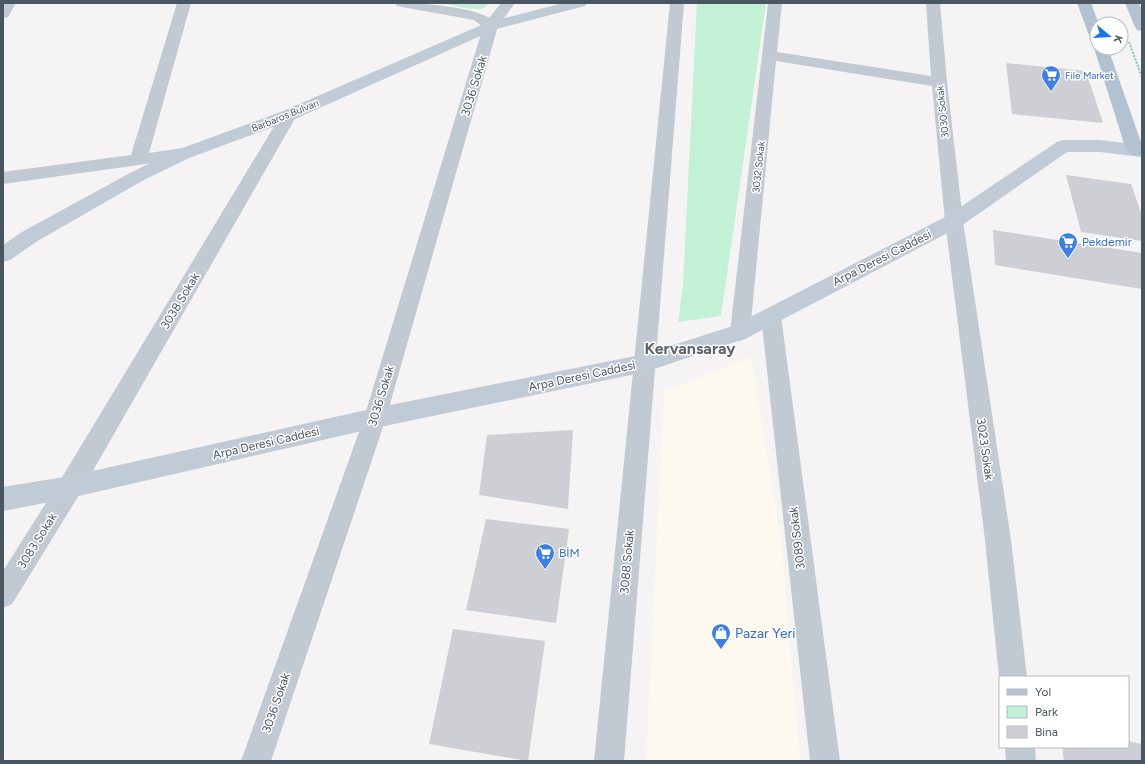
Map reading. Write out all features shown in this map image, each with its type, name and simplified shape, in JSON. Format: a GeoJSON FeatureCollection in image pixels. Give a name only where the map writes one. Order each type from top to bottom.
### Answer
{"type":"FeatureCollection","features":[{"type":"Feature","properties":{"kind":"main road"},"geometry":{"type":"LineString","coordinates":[[1084,3],[1089,16]]}},
{"type":"Feature","properties":{"kind":"main road"},"geometry":{"type":"LineString","coordinates":[[1132,3],[1142,27]]}},
{"type":"Feature","properties":{"kind":"main road"},"geometry":{"type":"LineString","coordinates":[[1104,56],[1138,150]]}},
{"type":"Feature","properties":{"kind":"street"},"geometry":{"type":"LineString","coordinates":[[3,14],[10,3]]}},
{"type":"Feature","properties":{"kind":"street"},"geometry":{"type":"LineString","coordinates":[[138,160],[184,3]]}},
{"type":"Feature","properties":{"kind":"street"},"geometry":{"type":"LineString","coordinates":[[402,3],[478,17],[491,26]]}},
{"type":"Feature","properties":{"kind":"street","name":"3036 Sokak"},"geometry":{"type":"LineString","coordinates":[[256,761],[375,418],[491,26],[508,3]]}},
{"type":"Feature","properties":{"kind":"street","name":"Barbaros Bulvarı"},"geometry":{"type":"LineString","coordinates":[[3,255],[29,237],[136,177],[183,154],[289,115],[491,26],[580,3]]}},
{"type":"Feature","properties":{"kind":"street","name":"3088 Sokak"},"geometry":{"type":"LineString","coordinates":[[609,761],[677,3]]}},
{"type":"Feature","properties":{"kind":"street","name":"3032 Sokak"},"geometry":{"type":"LineString","coordinates":[[740,332],[776,3]]}},
{"type":"Feature","properties":{"kind":"street","name":"3030 Sokak"},"geometry":{"type":"LineString","coordinates":[[933,3],[939,82],[954,221]]}},
{"type":"Feature","properties":{"kind":"street"},"geometry":{"type":"LineString","coordinates":[[770,55],[939,82]]}},
{"type":"Feature","properties":{"kind":"street","name":"3038 Sokak"},"geometry":{"type":"LineString","coordinates":[[70,488],[289,115]]}},
{"type":"Feature","properties":{"kind":"street","name":"Arpa Deresi Caddesi"},"geometry":{"type":"LineString","coordinates":[[3,499],[26,494],[70,488],[375,418],[645,363],[740,332],[954,221],[1062,146],[1099,146],[1138,150]]}},
{"type":"Feature","properties":{"kind":"street"},"geometry":{"type":"LineString","coordinates":[[3,178],[183,154]]}},
{"type":"Feature","properties":{"kind":"street","name":"3023 Sokak"},"geometry":{"type":"LineString","coordinates":[[954,221],[998,540],[1013,676]]}},
{"type":"Feature","properties":{"kind":"street","name":"3089 Sokak"},"geometry":{"type":"LineString","coordinates":[[771,316],[825,761]]}},
{"type":"Feature","properties":{"kind":"street","name":"3083 Sokak"},"geometry":{"type":"LineString","coordinates":[[3,595],[70,488]]}},
{"type":"Feature","properties":{"kind":"street"},"geometry":{"type":"LineString","coordinates":[[1020,748],[1022,761]]}},
{"type":"Feature","properties":{"kind":"shaded area","name":"Pazar Yeri"},"geometry":{"type":"Polygon","coordinates":[[[751,357],[781,540],[800,761],[646,761],[664,391],[751,357]]]}},
{"type":"Feature","properties":{"kind":"green space"},"geometry":{"type":"Polygon","coordinates":[[[440,3],[489,3],[482,9],[471,9],[440,3]]]}},
{"type":"Feature","properties":{"kind":"green space"},"geometry":{"type":"Polygon","coordinates":[[[697,3],[766,3],[721,316],[678,322],[683,285],[697,3]]]}},
{"type":"Feature","properties":{"kind":"building","name":"File Market"},"geometry":{"type":"Polygon","coordinates":[[[1006,63],[1086,71],[1103,123],[1012,114],[1006,63]]]}},
{"type":"Feature","properties":{"kind":"building"},"geometry":{"type":"Polygon","coordinates":[[[1066,175],[1131,184],[1142,216],[1142,241],[1081,232],[1066,175]]]}},
{"type":"Feature","properties":{"kind":"building","name":"Pekdemir"},"geometry":{"type":"Polygon","coordinates":[[[993,230],[1142,253],[1142,289],[995,265],[993,230]]]}},
{"type":"Feature","properties":{"kind":"building"},"geometry":{"type":"Polygon","coordinates":[[[573,430],[568,509],[479,495],[487,435],[573,430]]]}},
{"type":"Feature","properties":{"kind":"building"},"geometry":{"type":"Polygon","coordinates":[[[486,519],[569,529],[556,623],[466,610],[486,519]]]}},
{"type":"Feature","properties":{"kind":"building"},"geometry":{"type":"Polygon","coordinates":[[[453,629],[545,641],[528,761],[429,744],[453,629]]]}},
{"type":"Feature","properties":{"kind":"building"},"geometry":{"type":"Polygon","coordinates":[[[1129,741],[1142,744],[1142,761],[1064,761],[1062,748],[1129,748],[1129,741]]]}},
{"type":"Feature","properties":{"kind":"place","name":"File Market"},"geometry":{"type":"Point","coordinates":[1051,92]}},
{"type":"Feature","properties":{"kind":"place","name":"Pekdemir"},"geometry":{"type":"Point","coordinates":[1068,259]}},
{"type":"Feature","properties":{"kind":"place","name":"BİM"},"geometry":{"type":"Point","coordinates":[545,570]}},
{"type":"Feature","properties":{"kind":"place","name":"Pazar Yeri"},"geometry":{"type":"Point","coordinates":[721,650]}},
{"type":"Feature","properties":{"kind":"district","name":"Kervansaray"},"geometry":{"type":"Point","coordinates":[690,348]}}]}
